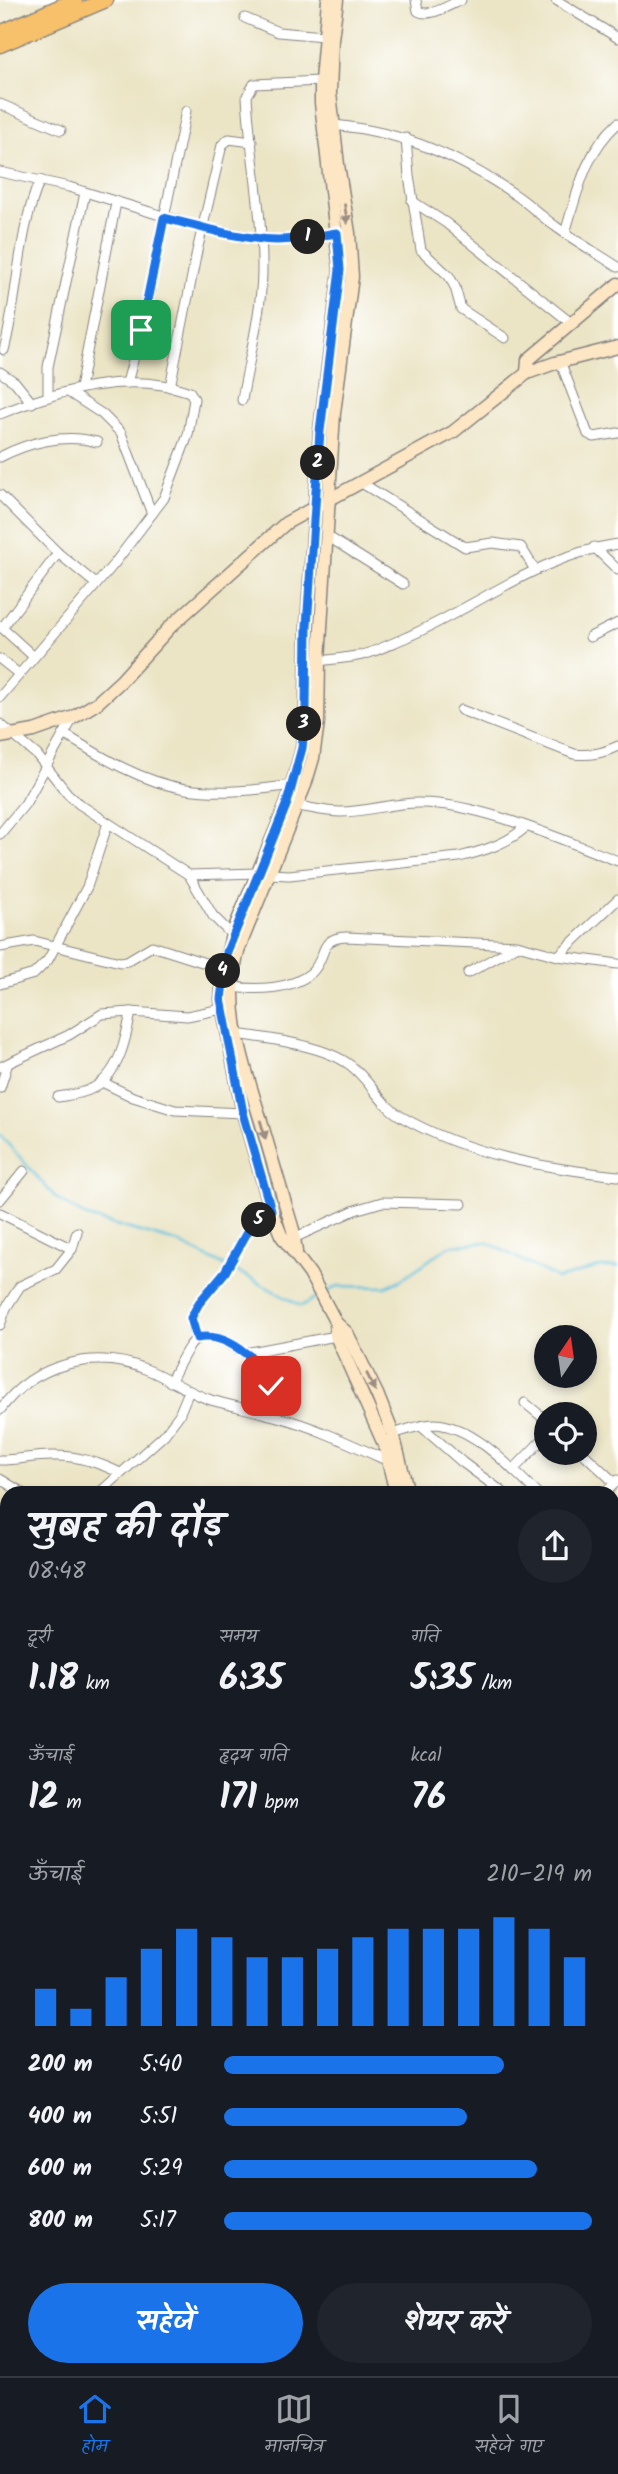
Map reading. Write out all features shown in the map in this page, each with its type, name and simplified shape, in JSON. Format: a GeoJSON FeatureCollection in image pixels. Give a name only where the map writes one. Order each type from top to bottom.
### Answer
{"type":"FeatureCollection","features":[{"type":"Feature","properties":{"kind":"main road"},"geometry":{"type":"LineString","coordinates":[[0,45],[75,0]]}},
{"type":"Feature","properties":{"kind":"main road"},"geometry":{"type":"LineString","coordinates":[[0,33],[106,0]]}},
{"type":"Feature","properties":{"kind":"street"},"geometry":{"type":"LineString","coordinates":[[296,1256],[294,1238],[237,1034],[232,987],[239,948],[293,785],[302,748],[306,708],[307,626],[320,431],[340,270],[323,124],[321,81],[328,0]]}},
{"type":"Feature","properties":{"kind":"street"},"geometry":{"type":"LineString","coordinates":[[337,0],[330,67],[334,125],[352,267],[350,302],[334,413],[319,661],[318,722],[313,758],[298,806],[232,935],[223,969],[222,1009],[243,1113],[271,1210],[281,1235],[312,1279],[327,1307],[384,1444],[394,1486]]}},
{"type":"Feature","properties":{"kind":"street"},"geometry":{"type":"LineString","coordinates":[[416,0],[418,11],[422,14],[461,0]]}},
{"type":"Feature","properties":{"kind":"street"},"geometry":{"type":"LineString","coordinates":[[556,0],[618,38]]}},
{"type":"Feature","properties":{"kind":"street"},"geometry":{"type":"LineString","coordinates":[[245,18],[278,32],[324,36]]}},
{"type":"Feature","properties":{"kind":"street"},"geometry":{"type":"LineString","coordinates":[[242,400],[260,300],[262,239],[247,96],[254,84],[321,81]]}},
{"type":"Feature","properties":{"kind":"street"},"geometry":{"type":"LineString","coordinates":[[0,104],[61,130]]}},
{"type":"Feature","properties":{"kind":"street"},"geometry":{"type":"LineString","coordinates":[[127,383],[186,111]]}},
{"type":"Feature","properties":{"kind":"street"},"geometry":{"type":"LineString","coordinates":[[565,233],[590,155],[603,136],[618,123]]}},
{"type":"Feature","properties":{"kind":"street"},"geometry":{"type":"LineString","coordinates":[[334,125],[406,138],[435,149],[477,170],[519,197],[565,233],[618,267]]}},
{"type":"Feature","properties":{"kind":"street"},"geometry":{"type":"LineString","coordinates":[[406,138],[412,201],[423,254],[449,276],[461,309],[505,338]]}},
{"type":"Feature","properties":{"kind":"street"},"geometry":{"type":"LineString","coordinates":[[170,387],[202,228],[222,145],[229,139],[252,142]]}},
{"type":"Feature","properties":{"kind":"street"},"geometry":{"type":"LineString","coordinates":[[0,172],[40,180],[202,228],[262,239],[280,240],[337,233]]}},
{"type":"Feature","properties":{"kind":"street"},"geometry":{"type":"LineString","coordinates":[[4,350],[11,326],[24,232],[40,180]]}},
{"type":"Feature","properties":{"kind":"street"},"geometry":{"type":"LineString","coordinates":[[48,397],[48,367],[85,193]]}},
{"type":"Feature","properties":{"kind":"street"},"geometry":{"type":"LineString","coordinates":[[412,201],[446,223],[571,323]]}},
{"type":"Feature","properties":{"kind":"street"},"geometry":{"type":"LineString","coordinates":[[80,388],[116,203]]}},
{"type":"Feature","properties":{"kind":"street"},"geometry":{"type":"LineString","coordinates":[[527,373],[528,360],[618,284]]}},
{"type":"Feature","properties":{"kind":"street"},"geometry":{"type":"LineString","coordinates":[[0,737],[34,731],[74,717],[97,702],[121,681],[171,626],[286,523],[453,432],[527,373],[560,361],[618,347]]}},
{"type":"Feature","properties":{"kind":"street"},"geometry":{"type":"LineString","coordinates":[[560,361],[589,434],[594,437],[618,433]]}},
{"type":"Feature","properties":{"kind":"street"},"geometry":{"type":"LineString","coordinates":[[0,372],[15,382],[32,403]]}},
{"type":"Feature","properties":{"kind":"street"},"geometry":{"type":"LineString","coordinates":[[0,414],[68,391],[110,383],[170,387],[194,395],[188,435],[164,498],[96,584],[0,697]]}},
{"type":"Feature","properties":{"kind":"street"},"geometry":{"type":"LineString","coordinates":[[68,391],[102,414],[121,433],[152,514]]}},
{"type":"Feature","properties":{"kind":"street"},"geometry":{"type":"LineString","coordinates":[[0,457],[50,440],[84,438],[97,442]]}},
{"type":"Feature","properties":{"kind":"street"},"geometry":{"type":"LineString","coordinates":[[360,482],[465,547],[493,542],[521,547],[535,570]]}},
{"type":"Feature","properties":{"kind":"street"},"geometry":{"type":"LineString","coordinates":[[0,495],[58,553],[96,584]]}},
{"type":"Feature","properties":{"kind":"street"},"geometry":{"type":"LineString","coordinates":[[327,536],[403,584]]}},
{"type":"Feature","properties":{"kind":"street"},"geometry":{"type":"LineString","coordinates":[[319,661],[377,649],[424,629],[569,555],[594,547],[618,544]]}},
{"type":"Feature","properties":{"kind":"street"},"geometry":{"type":"LineString","coordinates":[[594,547],[618,570]]}},
{"type":"Feature","properties":{"kind":"street"},"geometry":{"type":"LineString","coordinates":[[33,656],[1,627],[58,553]]}},
{"type":"Feature","properties":{"kind":"street"},"geometry":{"type":"LineString","coordinates":[[590,637],[618,623]]}},
{"type":"Feature","properties":{"kind":"street"},"geometry":{"type":"LineString","coordinates":[[0,659],[19,674]]}},
{"type":"Feature","properties":{"kind":"street"},"geometry":{"type":"LineString","coordinates":[[461,710],[574,754],[587,756],[618,746]]}},
{"type":"Feature","properties":{"kind":"street"},"geometry":{"type":"LineString","coordinates":[[0,834],[25,804],[74,717]]}},
{"type":"Feature","properties":{"kind":"street"},"geometry":{"type":"LineString","coordinates":[[0,724],[47,766],[67,793],[189,875],[213,916],[232,935]]}},
{"type":"Feature","properties":{"kind":"street"},"geometry":{"type":"LineString","coordinates":[[64,734],[110,762],[187,789],[249,791],[293,785]]}},
{"type":"Feature","properties":{"kind":"street"},"geometry":{"type":"LineString","coordinates":[[298,806],[344,812],[399,804],[444,804],[526,827],[618,861]]}},
{"type":"Feature","properties":{"kind":"street"},"geometry":{"type":"LineString","coordinates":[[0,984],[34,974],[56,947],[87,887],[108,822]]}},
{"type":"Feature","properties":{"kind":"street"},"geometry":{"type":"LineString","coordinates":[[189,875],[289,875],[459,857],[486,851],[509,840],[526,827]]}},
{"type":"Feature","properties":{"kind":"street"},"geometry":{"type":"LineString","coordinates":[[558,956],[618,899]]}},
{"type":"Feature","properties":{"kind":"street"},"geometry":{"type":"LineString","coordinates":[[232,987],[251,990],[270,988],[309,975],[317,966],[327,943],[334,937],[517,945],[558,956],[618,964]]}},
{"type":"Feature","properties":{"kind":"street"},"geometry":{"type":"LineString","coordinates":[[0,947],[34,942],[120,962],[138,955],[148,947],[160,947],[223,969]]}},
{"type":"Feature","properties":{"kind":"street"},"geometry":{"type":"LineString","coordinates":[[468,973],[517,945]]}},
{"type":"Feature","properties":{"kind":"street"},"geometry":{"type":"LineString","coordinates":[[0,1088],[3,1066],[69,1035],[102,1014],[131,1012],[187,1016],[222,1009]]}},
{"type":"Feature","properties":{"kind":"street"},"geometry":{"type":"LineString","coordinates":[[58,1097],[85,1092],[102,1082],[123,1049],[131,1012]]}},
{"type":"Feature","properties":{"kind":"street"},"geometry":{"type":"LineString","coordinates":[[237,1034],[296,1044],[336,1057],[349,1064],[386,1105],[401,1117],[453,1140],[519,1162],[618,1176]]}},
{"type":"Feature","properties":{"kind":"street"},"geometry":{"type":"LineString","coordinates":[[102,1082],[133,1097],[176,1110],[243,1113]]}},
{"type":"Feature","properties":{"kind":"street"},"geometry":{"type":"LineString","coordinates":[[0,1200],[24,1171]]}},
{"type":"Feature","properties":{"kind":"street"},"geometry":{"type":"LineString","coordinates":[[294,1238],[355,1210],[382,1202],[461,1204]]}},
{"type":"Feature","properties":{"kind":"street"},"geometry":{"type":"LineString","coordinates":[[197,1338],[191,1318],[199,1303],[225,1272],[250,1227],[271,1210]]}},
{"type":"Feature","properties":{"kind":"street"},"geometry":{"type":"LineString","coordinates":[[0,1213],[72,1249]]}},
{"type":"Feature","properties":{"kind":"street"},"geometry":{"type":"LineString","coordinates":[[0,1325],[3,1307],[20,1286],[56,1269],[72,1249],[77,1232]]}},
{"type":"Feature","properties":{"kind":"street"},"geometry":{"type":"LineString","coordinates":[[245,1353],[336,1330],[347,1333],[393,1434],[406,1486]]}},
{"type":"Feature","properties":{"kind":"street"},"geometry":{"type":"LineString","coordinates":[[170,1382],[189,1346],[197,1338],[208,1335],[219,1337],[269,1371],[271,1386],[268,1414]]}},
{"type":"Feature","properties":{"kind":"street"},"geometry":{"type":"LineString","coordinates":[[0,1410],[5,1396],[67,1362],[121,1362],[149,1370],[189,1391],[227,1405],[268,1414],[337,1437],[388,1461]]}},
{"type":"Feature","properties":{"kind":"street"},"geometry":{"type":"LineString","coordinates":[[106,1486],[164,1435],[179,1415],[189,1391]]}},
{"type":"Feature","properties":{"kind":"street"},"geometry":{"type":"LineString","coordinates":[[525,1403],[534,1410]]}},
{"type":"Feature","properties":{"kind":"street"},"geometry":{"type":"LineString","coordinates":[[393,1434],[436,1424],[467,1435],[493,1451],[530,1486]]}},
{"type":"Feature","properties":{"kind":"street"},"geometry":{"type":"LineString","coordinates":[[421,1426],[462,1462],[495,1486]]}},
{"type":"Feature","properties":{"kind":"street"},"geometry":{"type":"LineString","coordinates":[[513,1470],[534,1448]]}},
{"type":"Feature","properties":{"kind":"street"},"geometry":{"type":"LineString","coordinates":[[0,1460],[54,1455],[73,1457],[104,1465],[120,1473]]}},
{"type":"Feature","properties":{"kind":"street"},"geometry":{"type":"LineString","coordinates":[[597,1464],[617,1481]]}},
{"type":"Feature","properties":{"kind":"waterway"},"geometry":{"type":"LineString","coordinates":[[0,1135],[56,1198],[87,1217],[176,1242],[301,1306],[316,1298]]}},
{"type":"Feature","properties":{"kind":"waterway"},"geometry":{"type":"LineString","coordinates":[[325,1293],[338,1286],[385,1287],[399,1281],[449,1246],[487,1242],[558,1279],[599,1267],[618,1267]]}},
{"type":"Feature","properties":{"kind":"route"},"geometry":{"type":"LineString","coordinates":[[141,330],[164,218],[214,231],[262,239],[280,240],[337,233],[340,270],[320,431],[302,748],[287,803],[232,935],[223,969],[221,999],[226,1032],[243,1113],[271,1210],[250,1227],[225,1272],[199,1303],[191,1318],[197,1338],[208,1335],[219,1337],[245,1353],[269,1371],[271,1386]]}}]}
